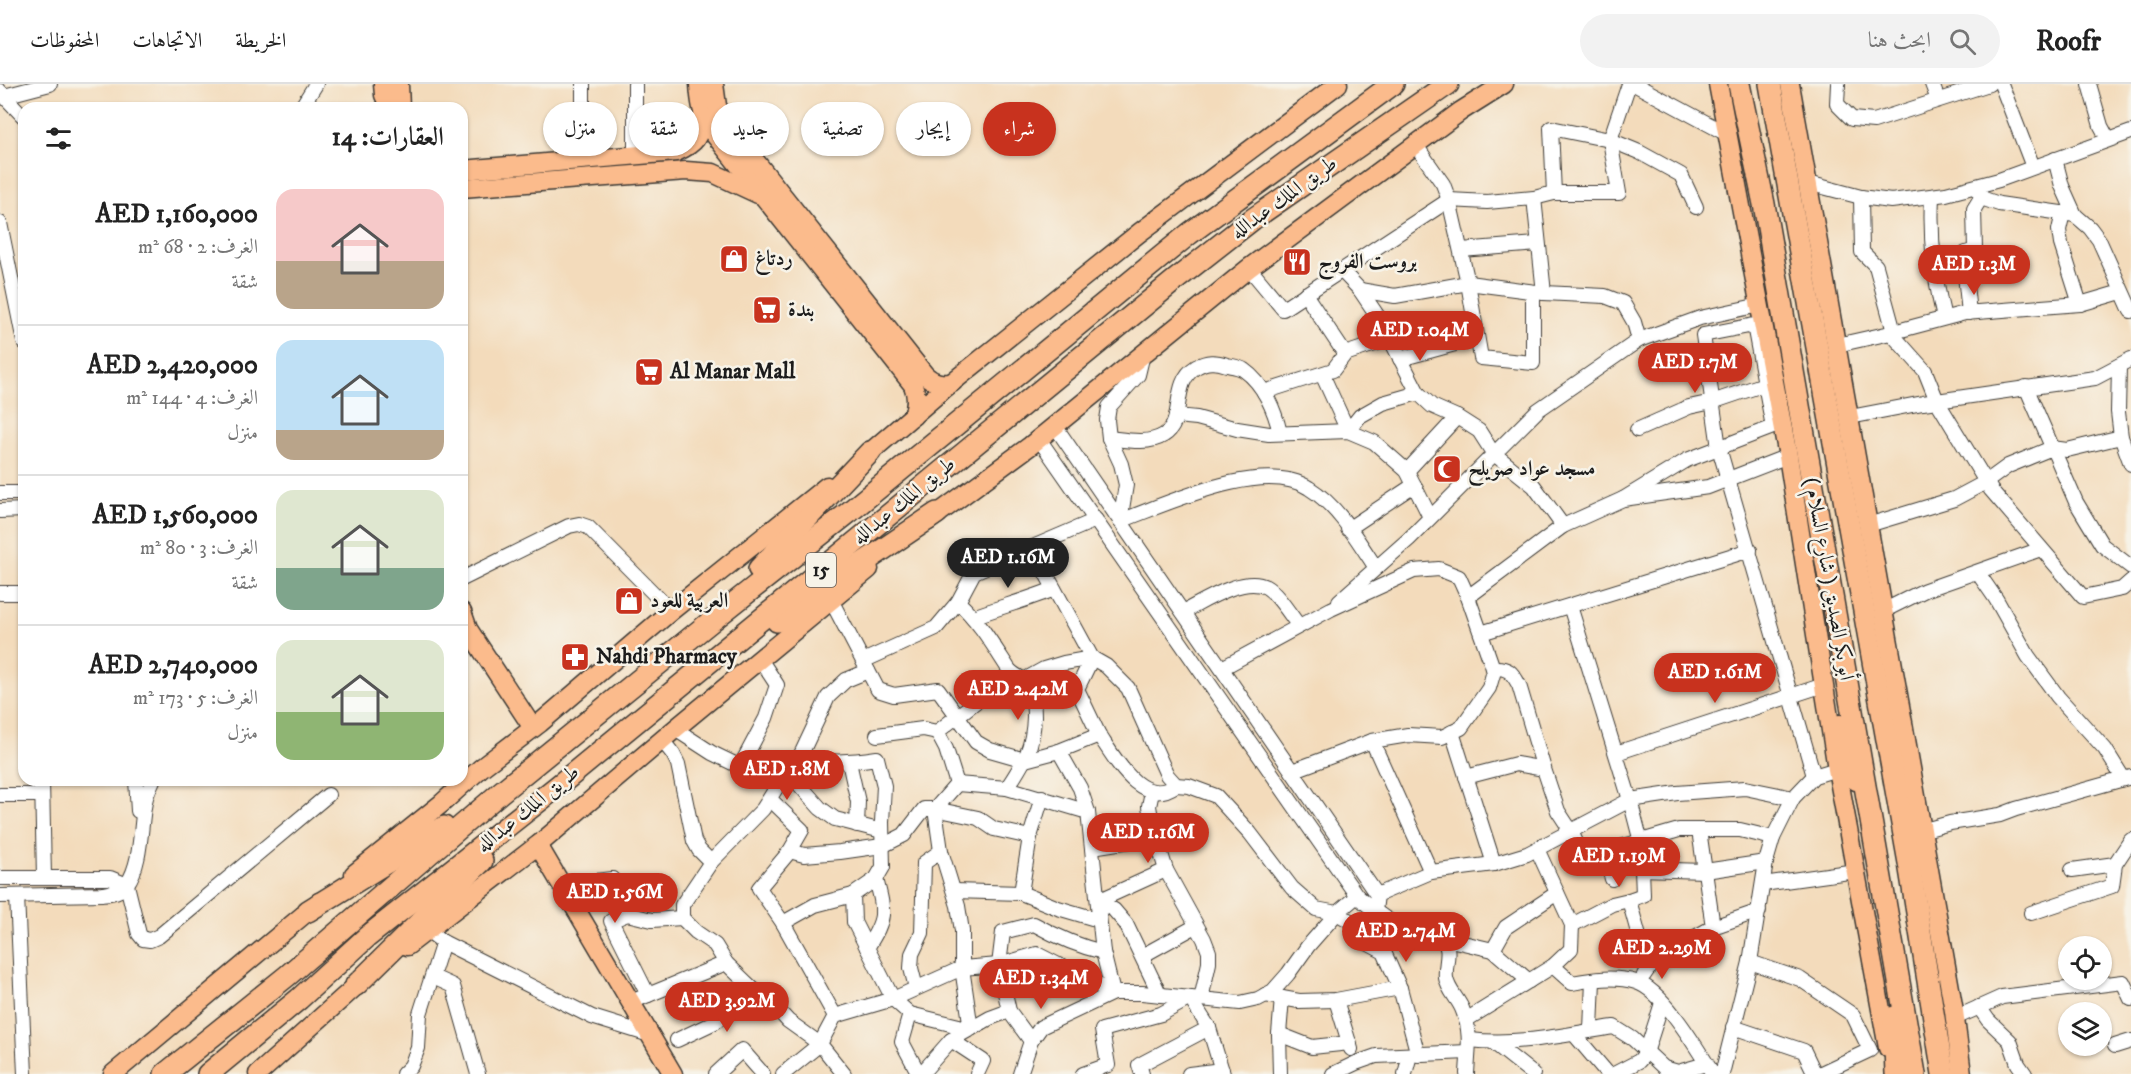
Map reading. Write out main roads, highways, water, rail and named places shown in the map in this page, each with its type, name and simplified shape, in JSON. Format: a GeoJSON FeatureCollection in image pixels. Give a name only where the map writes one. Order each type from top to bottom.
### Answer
{"type":"FeatureCollection","features":[{"type":"Feature","properties":{"kind":"highway","name":"طريق الملك عبدالله"},"geometry":{"type":"LineString","coordinates":[[165,1074],[287,976],[501,792],[709,622],[848,513],[1189,234],[1393,84]]}},
{"type":"Feature","properties":{"kind":"highway","name":"طريق الملك عبدالله"},"geometry":{"type":"LineString","coordinates":[[208,1074],[299,999],[367,937],[558,786],[669,693],[1253,219],[1448,84]]}},
{"type":"Feature","properties":{"kind":"highway","name":"( شارع السلام ) أبو بكر الصديق"},"geometry":{"type":"LineString","coordinates":[[1739,84],[1766,216],[1915,1074]]}},
{"type":"Feature","properties":{"kind":"highway","name":"( شارع السلام ) أبو بكر الصديق"},"geometry":{"type":"LineString","coordinates":[[1784,86],[1943,1074]]}},
{"type":"Feature","properties":{"kind":"highway"},"geometry":{"type":"LineString","coordinates":[[709,622],[870,452]]}},
{"type":"Feature","properties":{"kind":"highway"},"geometry":{"type":"LineString","coordinates":[[669,693],[938,513]]}},
{"type":"Feature","properties":{"kind":"highway"},"geometry":{"type":"LineString","coordinates":[[356,985],[558,786]]}},
{"type":"Feature","properties":{"kind":"highway"},"geometry":{"type":"LineString","coordinates":[[308,911],[501,792]]}},
{"type":"Feature","properties":{"kind":"highway"},"geometry":{"type":"LineString","coordinates":[[1891,939],[1894,1074]]}},
{"type":"Feature","properties":{"kind":"main road"},"geometry":{"type":"LineString","coordinates":[[383,84],[387,102]]}},
{"type":"Feature","properties":{"kind":"main road"},"geometry":{"type":"LineString","coordinates":[[399,84],[400,102]]}},
{"type":"Feature","properties":{"kind":"main road"},"geometry":{"type":"LineString","coordinates":[[699,84],[699,100],[703,116],[710,129],[913,385],[917,403],[913,416]]}},
{"type":"Feature","properties":{"kind":"main road"},"geometry":{"type":"LineString","coordinates":[[714,84],[717,106],[726,124],[925,375],[933,382],[952,383]]}},
{"type":"Feature","properties":{"kind":"main road"},"geometry":{"type":"LineString","coordinates":[[468,780],[671,611],[1139,233],[1338,84]]}},
{"type":"Feature","properties":{"kind":"main road"},"geometry":{"type":"LineString","coordinates":[[258,1074],[356,985],[538,844],[668,734],[938,513],[1039,439],[1249,268],[1415,144],[1504,84]]}},
{"type":"Feature","properties":{"kind":"main road"},"geometry":{"type":"LineString","coordinates":[[1718,84],[1788,456],[1837,769],[1894,1074]]}},
{"type":"Feature","properties":{"kind":"main road"},"geometry":{"type":"LineString","coordinates":[[1784,86],[1809,183],[1954,1018],[1960,1074]]}},
{"type":"Feature","properties":{"kind":"main road"},"geometry":{"type":"LineString","coordinates":[[468,170],[676,152],[691,146],[699,133],[703,116]]}},
{"type":"Feature","properties":{"kind":"main road"},"geometry":{"type":"LineString","coordinates":[[468,188],[686,171],[713,173],[764,197]]}},
{"type":"Feature","properties":{"kind":"main road"},"geometry":{"type":"LineString","coordinates":[[1883,616],[1909,863]]}},
{"type":"Feature","properties":{"kind":"main road"},"geometry":{"type":"LineString","coordinates":[[1815,626],[1879,870]]}},
{"type":"Feature","properties":{"kind":"main road"},"geometry":{"type":"LineString","coordinates":[[469,642],[533,728]]}},
{"type":"Feature","properties":{"kind":"main road"},"geometry":{"type":"LineString","coordinates":[[112,1074],[461,786]]}},
{"type":"Feature","properties":{"kind":"main road"},"geometry":{"type":"LineString","coordinates":[[538,844],[673,1074]]}},
{"type":"Feature","properties":{"kind":"main road"},"geometry":{"type":"LineString","coordinates":[[1921,934],[1960,1074]]}},
{"type":"Feature","properties":{"kind":"place","name":"ردتاغ"},"geometry":{"type":"Point","coordinates":[734,259]}},
{"type":"Feature","properties":{"kind":"place","name":"بروست الفروج"},"geometry":{"type":"Point","coordinates":[1297,262]}},
{"type":"Feature","properties":{"kind":"place","name":"بندة"},"geometry":{"type":"Point","coordinates":[767,310]}},
{"type":"Feature","properties":{"kind":"place","name":"Al Manar Mall"},"geometry":{"type":"Point","coordinates":[649,372]}},
{"type":"Feature","properties":{"kind":"place","name":"مسجد عواد صويلح"},"geometry":{"type":"Point","coordinates":[1447,469]}},
{"type":"Feature","properties":{"kind":"place","name":"العربية للعود"},"geometry":{"type":"Point","coordinates":[629,601]}},
{"type":"Feature","properties":{"kind":"place","name":"Nahdi Pharmacy"},"geometry":{"type":"Point","coordinates":[575,657]}}]}
